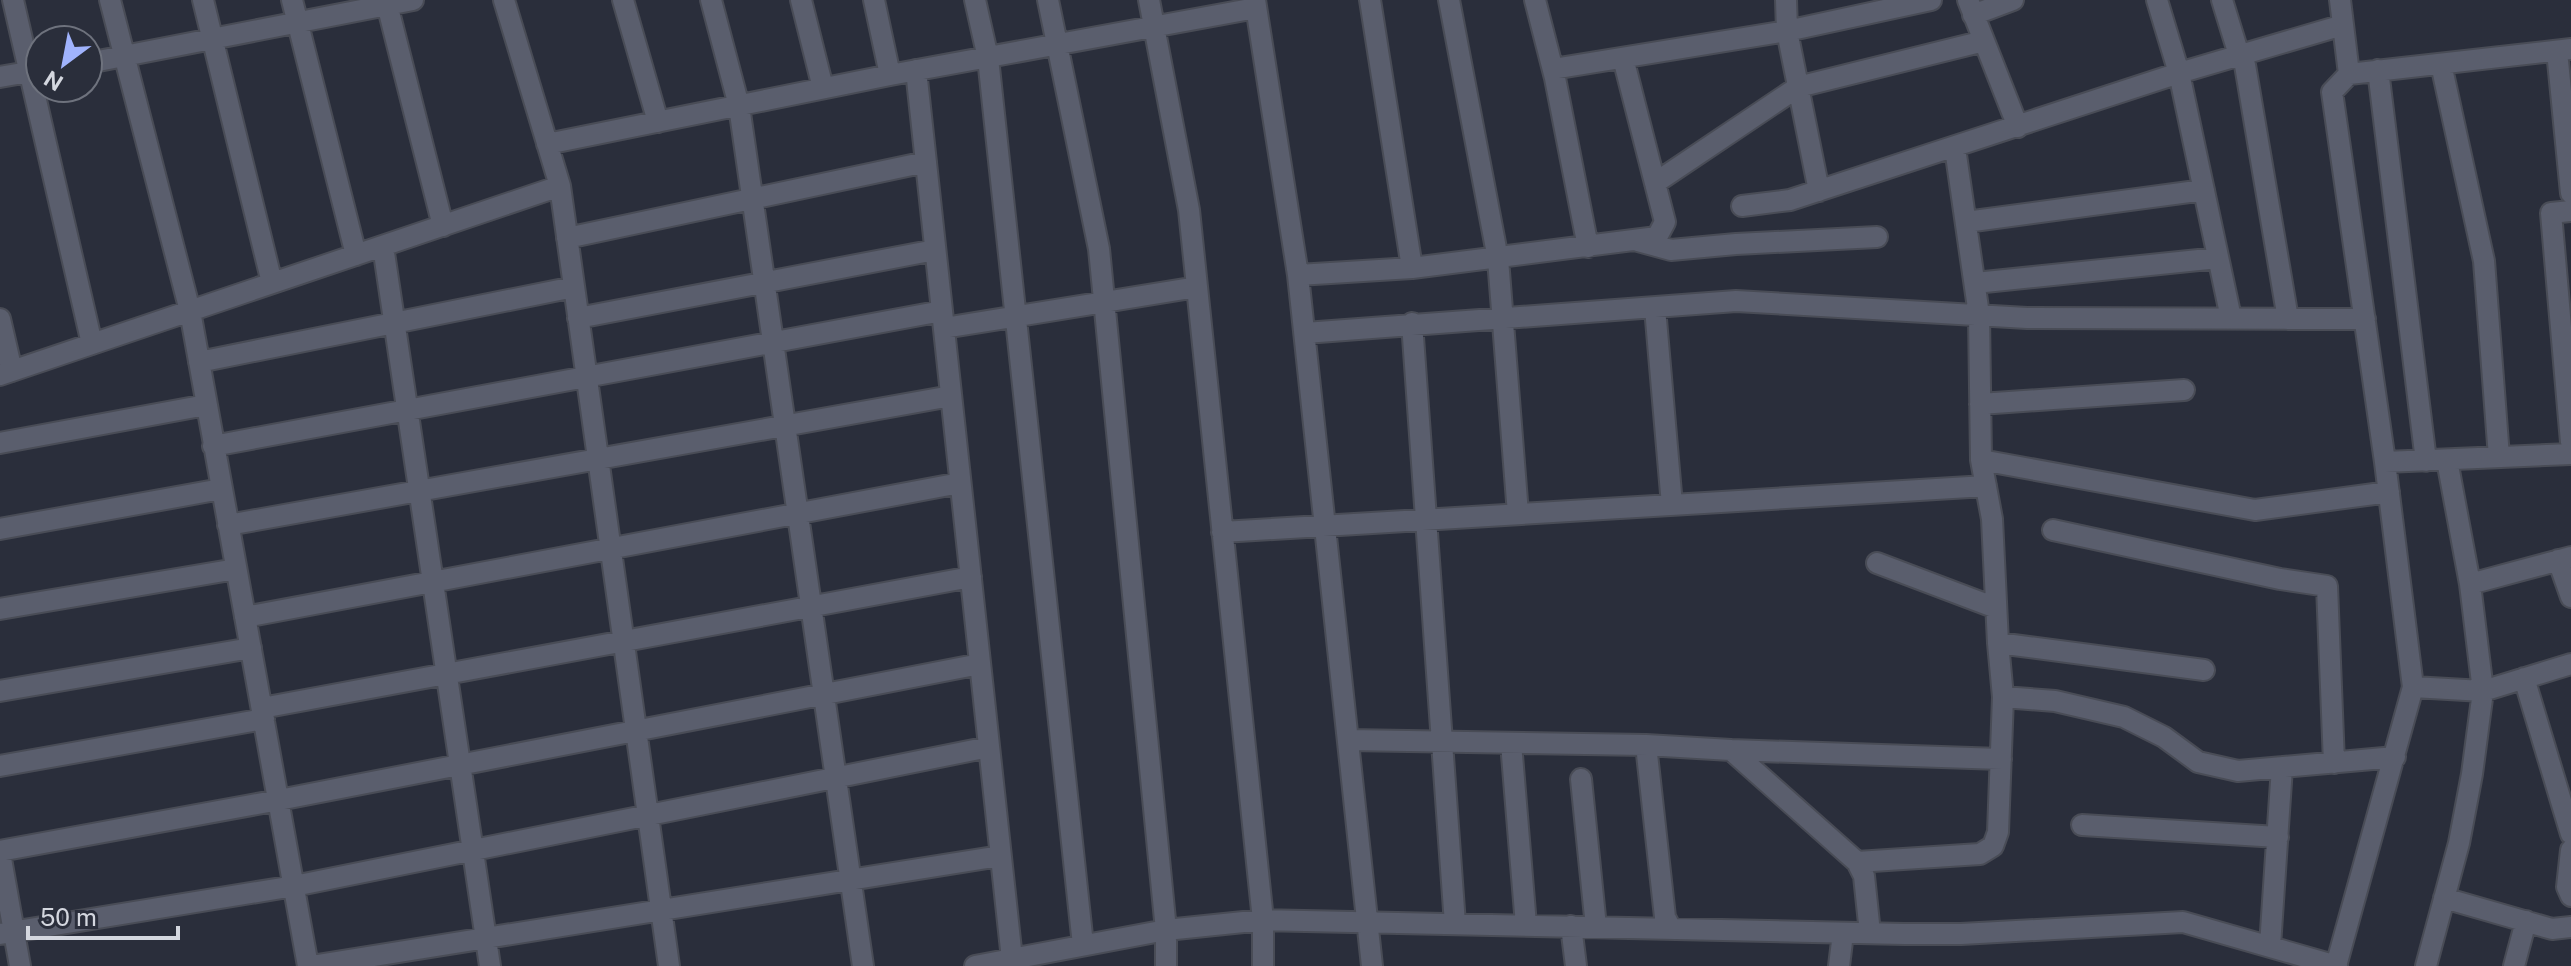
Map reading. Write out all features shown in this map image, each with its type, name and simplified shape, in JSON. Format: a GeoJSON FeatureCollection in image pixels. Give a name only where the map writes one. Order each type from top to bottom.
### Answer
{"type":"FeatureCollection","features":[{"type":"Feature","properties":{"kind":"street"},"geometry":{"type":"LineString","coordinates":[[13,0],[24,36]]}},
{"type":"Feature","properties":{"kind":"street"},"geometry":{"type":"LineString","coordinates":[[110,0],[190,311],[309,966],[1000,856]]}},
{"type":"Feature","properties":{"kind":"street"},"geometry":{"type":"LineString","coordinates":[[203,0],[272,283]]}},
{"type":"Feature","properties":{"kind":"street"},"geometry":{"type":"LineString","coordinates":[[292,0],[356,255]]}},
{"type":"Feature","properties":{"kind":"street"},"geometry":{"type":"LineString","coordinates":[[104,61],[386,2],[413,0]]}},
{"type":"Feature","properties":{"kind":"street"},"geometry":{"type":"LineString","coordinates":[[504,0],[560,186],[669,966]]}},
{"type":"Feature","properties":{"kind":"street"},"geometry":{"type":"LineString","coordinates":[[623,0],[658,122]]}},
{"type":"Feature","properties":{"kind":"street"},"geometry":{"type":"LineString","coordinates":[[711,0],[739,106],[863,966]]}},
{"type":"Feature","properties":{"kind":"street"},"geometry":{"type":"LineString","coordinates":[[801,0],[823,88]]}},
{"type":"Feature","properties":{"kind":"street"},"geometry":{"type":"LineString","coordinates":[[874,0],[890,75]]}},
{"type":"Feature","properties":{"kind":"street"},"geometry":{"type":"LineString","coordinates":[[975,0],[988,58],[1083,945]]}},
{"type":"Feature","properties":{"kind":"street"},"geometry":{"type":"LineString","coordinates":[[1048,0],[1099,249],[1166,930],[1166,966]]}},
{"type":"Feature","properties":{"kind":"street"},"geometry":{"type":"LineString","coordinates":[[1149,0],[1189,210],[1263,920],[1263,966]]}},
{"type":"Feature","properties":{"kind":"street"},"geometry":{"type":"LineString","coordinates":[[1370,0],[1412,268]]}},
{"type":"Feature","properties":{"kind":"street"},"geometry":{"type":"LineString","coordinates":[[1449,0],[1498,259],[1518,514]]}},
{"type":"Feature","properties":{"kind":"street"},"geometry":{"type":"LineString","coordinates":[[1535,0],[1553,69],[1588,247]]}},
{"type":"Feature","properties":{"kind":"street"},"geometry":{"type":"LineString","coordinates":[[1786,0],[1787,31],[1819,191]]}},
{"type":"Feature","properties":{"kind":"street"},"geometry":{"type":"LineString","coordinates":[[1553,69],[1787,31],[1931,0]]}},
{"type":"Feature","properties":{"kind":"street"},"geometry":{"type":"LineString","coordinates":[[2013,0],[1970,8],[2018,127]]}},
{"type":"Feature","properties":{"kind":"street"},"geometry":{"type":"LineString","coordinates":[[2157,0],[2179,73],[2231,318]]}},
{"type":"Feature","properties":{"kind":"street"},"geometry":{"type":"LineString","coordinates":[[2222,0],[2245,65],[2288,319]]}},
{"type":"Feature","properties":{"kind":"street"},"geometry":{"type":"LineString","coordinates":[[2340,0],[2349,74]]}},
{"type":"Feature","properties":{"kind":"street"},"geometry":{"type":"LineString","coordinates":[[386,2],[443,226]]}},
{"type":"Feature","properties":{"kind":"street"},"geometry":{"type":"LineString","coordinates":[[547,144],[1255,4],[1298,275],[1372,966]]}},
{"type":"Feature","properties":{"kind":"street"},"geometry":{"type":"LineString","coordinates":[[1742,206],[1790,200],[2179,73],[2343,25]]}},
{"type":"Feature","properties":{"kind":"street"},"geometry":{"type":"LineString","coordinates":[[1655,183],[1798,87],[1984,41]]}},
{"type":"Feature","properties":{"kind":"street"},"geometry":{"type":"LineString","coordinates":[[975,966],[1166,930],[1263,920],[1961,934],[2183,922],[2336,966],[2413,687],[2385,462],[2332,92],[2349,74],[2564,50],[2571,193]]}},
{"type":"Feature","properties":{"kind":"street"},"geometry":{"type":"LineString","coordinates":[[1298,275],[1498,259],[1657,237],[1665,222],[1623,58]]}},
{"type":"Feature","properties":{"kind":"street"},"geometry":{"type":"LineString","coordinates":[[2441,64],[2484,261],[2499,457]]}},
{"type":"Feature","properties":{"kind":"street"},"geometry":{"type":"LineString","coordinates":[[916,70],[1012,959]]}},
{"type":"Feature","properties":{"kind":"street"},"geometry":{"type":"LineString","coordinates":[[2378,70],[2436,460],[2470,584],[2483,691],[2462,829],[2426,966]]}},
{"type":"Feature","properties":{"kind":"street"},"geometry":{"type":"LineString","coordinates":[[0,77],[24,73]]}},
{"type":"Feature","properties":{"kind":"street"},"geometry":{"type":"LineString","coordinates":[[42,104],[92,344]]}},
{"type":"Feature","properties":{"kind":"street"},"geometry":{"type":"LineString","coordinates":[[1857,862],[1980,854],[1993,846],[1998,832],[2003,697],[1992,519],[1981,460],[1979,315],[1955,148]]}},
{"type":"Feature","properties":{"kind":"street"},"geometry":{"type":"LineString","coordinates":[[567,238],[926,162]]}},
{"type":"Feature","properties":{"kind":"street"},"geometry":{"type":"LineString","coordinates":[[0,319],[6,373],[560,186]]}},
{"type":"Feature","properties":{"kind":"street"},"geometry":{"type":"LineString","coordinates":[[1966,222],[2204,190]]}},
{"type":"Feature","properties":{"kind":"street"},"geometry":{"type":"LineString","coordinates":[[2571,211],[2551,213],[2571,442]]}},
{"type":"Feature","properties":{"kind":"street"},"geometry":{"type":"LineString","coordinates":[[1637,240],[1671,250],[1877,237]]}},
{"type":"Feature","properties":{"kind":"street"},"geometry":{"type":"LineString","coordinates":[[383,246],[490,966]]}},
{"type":"Feature","properties":{"kind":"street"},"geometry":{"type":"LineString","coordinates":[[578,318],[935,250]]}},
{"type":"Feature","properties":{"kind":"street"},"geometry":{"type":"LineString","coordinates":[[1975,283],[2218,258]]}},
{"type":"Feature","properties":{"kind":"street"},"geometry":{"type":"LineString","coordinates":[[199,362],[574,287]]}},
{"type":"Feature","properties":{"kind":"street"},"geometry":{"type":"LineString","coordinates":[[213,446],[773,342],[943,319],[1017,316],[1197,287]]}},
{"type":"Feature","properties":{"kind":"street"},"geometry":{"type":"LineString","coordinates":[[1305,333],[1736,301],[2027,318],[2365,319]]}},
{"type":"Feature","properties":{"kind":"street"},"geometry":{"type":"LineString","coordinates":[[1655,308],[1672,505]]}},
{"type":"Feature","properties":{"kind":"street"},"geometry":{"type":"LineString","coordinates":[[1412,323],[1455,924]]}},
{"type":"Feature","properties":{"kind":"street"},"geometry":{"type":"LineString","coordinates":[[1980,404],[2184,390]]}},
{"type":"Feature","properties":{"kind":"street"},"geometry":{"type":"LineString","coordinates":[[228,525],[951,396]]}},
{"type":"Feature","properties":{"kind":"street"},"geometry":{"type":"LineString","coordinates":[[0,443],[206,405]]}},
{"type":"Feature","properties":{"kind":"street"},"geometry":{"type":"LineString","coordinates":[[2385,462],[2571,454]]}},
{"type":"Feature","properties":{"kind":"street"},"geometry":{"type":"LineString","coordinates":[[1981,460],[2255,510],[2389,492]]}},
{"type":"Feature","properties":{"kind":"street"},"geometry":{"type":"LineString","coordinates":[[245,617],[960,483]]}},
{"type":"Feature","properties":{"kind":"street"},"geometry":{"type":"LineString","coordinates":[[1222,532],[1986,486]]}},
{"type":"Feature","properties":{"kind":"street"},"geometry":{"type":"LineString","coordinates":[[0,529],[221,489]]}},
{"type":"Feature","properties":{"kind":"street"},"geometry":{"type":"LineString","coordinates":[[2053,530],[2280,579],[2327,586],[2334,763]]}},
{"type":"Feature","properties":{"kind":"street"},"geometry":{"type":"LineString","coordinates":[[2470,584],[2564,558],[2571,597]]}},
{"type":"Feature","properties":{"kind":"street"},"geometry":{"type":"LineString","coordinates":[[1877,563],[1996,608]]}},
{"type":"Feature","properties":{"kind":"street"},"geometry":{"type":"LineString","coordinates":[[0,609],[236,569]]}},
{"type":"Feature","properties":{"kind":"street"},"geometry":{"type":"LineString","coordinates":[[0,766],[446,673],[971,577]]}},
{"type":"Feature","properties":{"kind":"street"},"geometry":{"type":"LineString","coordinates":[[1998,643],[2204,670]]}},
{"type":"Feature","properties":{"kind":"street"},"geometry":{"type":"LineString","coordinates":[[0,691],[251,648]]}},
{"type":"Feature","properties":{"kind":"street"},"geometry":{"type":"LineString","coordinates":[[20,966],[7,933],[0,852],[980,664]]}},
{"type":"Feature","properties":{"kind":"street"},"geometry":{"type":"LineString","coordinates":[[2413,687],[2483,691],[2571,664]]}},
{"type":"Feature","properties":{"kind":"street"},"geometry":{"type":"LineString","coordinates":[[2524,678],[2571,834]]}},
{"type":"Feature","properties":{"kind":"street"},"geometry":{"type":"LineString","coordinates":[[2003,697],[2055,701],[2124,717],[2164,737],[2198,762],[2238,771],[2395,757]]}},
{"type":"Feature","properties":{"kind":"street"},"geometry":{"type":"LineString","coordinates":[[1349,740],[1646,745],[2001,759]]}},
{"type":"Feature","properties":{"kind":"street"},"geometry":{"type":"LineString","coordinates":[[1511,743],[1526,925]]}},
{"type":"Feature","properties":{"kind":"street"},"geometry":{"type":"LineString","coordinates":[[1646,745],[1665,917],[1671,929]]}},
{"type":"Feature","properties":{"kind":"street"},"geometry":{"type":"LineString","coordinates":[[7,933],[294,886],[989,747]]}},
{"type":"Feature","properties":{"kind":"street"},"geometry":{"type":"LineString","coordinates":[[1731,750],[1857,862],[1864,876],[1870,933]]}},
{"type":"Feature","properties":{"kind":"street"},"geometry":{"type":"LineString","coordinates":[[2270,946],[2282,767]]}},
{"type":"Feature","properties":{"kind":"street"},"geometry":{"type":"LineString","coordinates":[[1581,779],[1596,927]]}},
{"type":"Feature","properties":{"kind":"street"},"geometry":{"type":"LineString","coordinates":[[2082,825],[2278,837]]}},
{"type":"Feature","properties":{"kind":"street"},"geometry":{"type":"LineString","coordinates":[[2571,850],[2567,887],[2571,896]]}},
{"type":"Feature","properties":{"kind":"street"},"geometry":{"type":"LineString","coordinates":[[2444,898],[2552,929],[2571,927]]}},
{"type":"Feature","properties":{"kind":"street"},"geometry":{"type":"LineString","coordinates":[[2514,966],[2526,921]]}},
{"type":"Feature","properties":{"kind":"street"},"geometry":{"type":"LineString","coordinates":[[1571,926],[1576,966]]}},
{"type":"Feature","properties":{"kind":"street"},"geometry":{"type":"LineString","coordinates":[[1839,966],[1843,933]]}}]}
